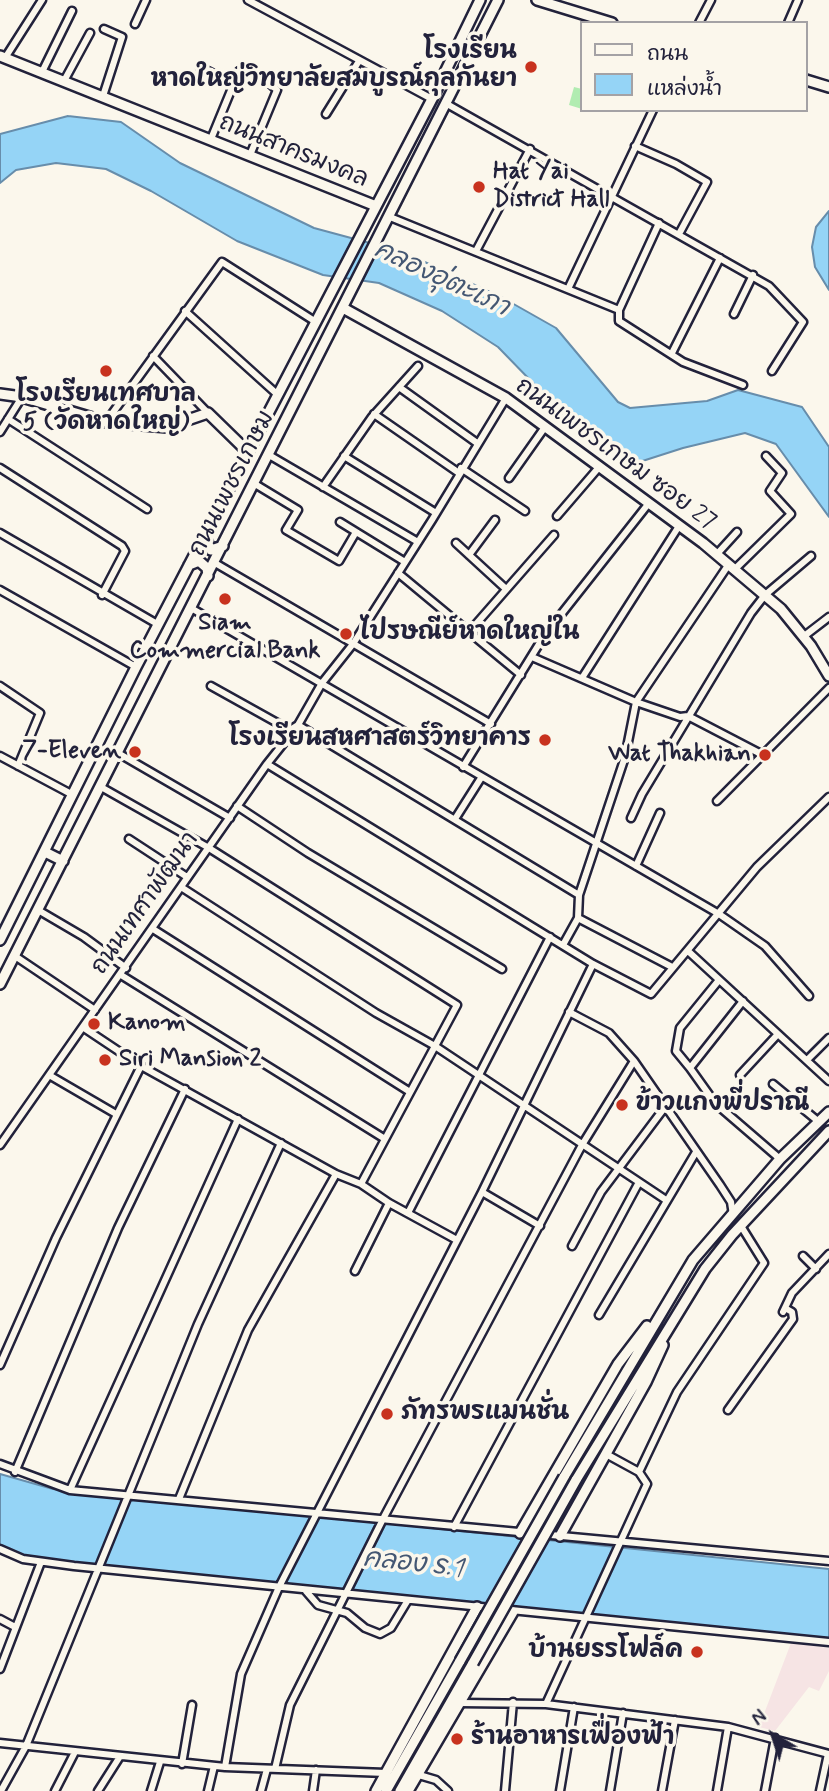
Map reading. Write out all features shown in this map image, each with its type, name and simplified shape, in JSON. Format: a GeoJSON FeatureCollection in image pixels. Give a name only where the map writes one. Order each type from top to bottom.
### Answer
{"type":"FeatureCollection","features":[{"type":"Feature","properties":{"kind":"main road","name":"ถนนเพชรเกษม"},"geometry":{"type":"LineString","coordinates":[[0,940],[136,667],[331,295],[480,0]]}},
{"type":"Feature","properties":{"kind":"main road","name":"ถนนเพชรเกษม"},"geometry":{"type":"LineString","coordinates":[[0,985],[498,0]]}},
{"type":"Feature","properties":{"kind":"main road"},"geometry":{"type":"LineString","coordinates":[[537,0],[605,21]]}},
{"type":"Feature","properties":{"kind":"main road","name":"ถนนสาครมงคล"},"geometry":{"type":"LineString","coordinates":[[3,57],[376,206]]}},
{"type":"Feature","properties":{"kind":"main road"},"geometry":{"type":"LineString","coordinates":[[808,81],[829,87]]}},
{"type":"Feature","properties":{"kind":"main road","name":"ถนนเพชรเกษม ซอย 27"},"geometry":{"type":"LineString","coordinates":[[345,305],[506,398],[717,554],[765,595],[803,637],[829,676]]}},
{"type":"Feature","properties":{"kind":"main road"},"geometry":{"type":"LineString","coordinates":[[0,394],[22,397],[106,422],[167,427],[208,413],[248,452]]}},
{"type":"Feature","properties":{"kind":"main road"},"geometry":{"type":"LineString","coordinates":[[204,536],[211,550],[223,547]]}},
{"type":"Feature","properties":{"kind":"main road"},"geometry":{"type":"LineString","coordinates":[[189,565],[199,561],[207,568],[208,576]]}},
{"type":"Feature","properties":{"kind":"main road"},"geometry":{"type":"LineString","coordinates":[[45,852],[63,861]]}},
{"type":"Feature","properties":{"kind":"main road"},"geometry":{"type":"LineString","coordinates":[[386,1791],[672,1293],[694,1260],[780,1159],[829,1112]]}},
{"type":"Feature","properties":{"kind":"main road"},"geometry":{"type":"LineString","coordinates":[[400,1791],[576,1480],[683,1302],[741,1226],[829,1131]]}},
{"type":"Feature","properties":{"kind":"main road"},"geometry":{"type":"LineString","coordinates":[[520,1533],[618,1364],[672,1293]]}},
{"type":"Feature","properties":{"kind":"main road"},"geometry":{"type":"LineString","coordinates":[[560,1536],[646,1382],[683,1302]]}},
{"type":"Feature","properties":{"kind":"main road"},"geometry":{"type":"LineString","coordinates":[[376,1791],[477,1607]]}},
{"type":"Feature","properties":{"kind":"main road"},"geometry":{"type":"LineString","coordinates":[[408,1791],[513,1612]]}},
{"type":"Feature","properties":{"kind":"street"},"geometry":{"type":"LineString","coordinates":[[3,57],[42,0]]}},
{"type":"Feature","properties":{"kind":"street"},"geometry":{"type":"LineString","coordinates":[[135,24],[146,0]]}},
{"type":"Feature","properties":{"kind":"street"},"geometry":{"type":"LineString","coordinates":[[248,0],[432,99]]}},
{"type":"Feature","properties":{"kind":"street"},"geometry":{"type":"LineString","coordinates":[[700,21],[711,0]]}},
{"type":"Feature","properties":{"kind":"street"},"geometry":{"type":"LineString","coordinates":[[789,21],[798,0]]}},
{"type":"Feature","properties":{"kind":"street"},"geometry":{"type":"LineString","coordinates":[[42,72],[72,11]]}},
{"type":"Feature","properties":{"kind":"street"},"geometry":{"type":"LineString","coordinates":[[103,96],[122,37],[104,29]]}},
{"type":"Feature","properties":{"kind":"street"},"geometry":{"type":"LineString","coordinates":[[64,81],[90,33]]}},
{"type":"Feature","properties":{"kind":"street"},"geometry":{"type":"LineString","coordinates":[[326,114],[359,61]]}},
{"type":"Feature","properties":{"kind":"street"},"geometry":{"type":"LineString","coordinates":[[200,67],[233,84]]}},
{"type":"Feature","properties":{"kind":"street"},"geometry":{"type":"LineString","coordinates":[[211,139],[239,71],[267,80],[277,90],[250,155]]}},
{"type":"Feature","properties":{"kind":"street"},"geometry":{"type":"LineString","coordinates":[[447,104],[769,286],[803,322],[772,372]]}},
{"type":"Feature","properties":{"kind":"street"},"geometry":{"type":"LineString","coordinates":[[568,289],[652,112]]}},
{"type":"Feature","properties":{"kind":"street"},"geometry":{"type":"LineString","coordinates":[[635,146],[685,168],[706,182],[679,234]]}},
{"type":"Feature","properties":{"kind":"street"},"geometry":{"type":"LineString","coordinates":[[476,251],[530,149]]}},
{"type":"Feature","properties":{"kind":"street"},"geometry":{"type":"LineString","coordinates":[[390,216],[619,310]]}},
{"type":"Feature","properties":{"kind":"street"},"geometry":{"type":"LineString","coordinates":[[659,223],[619,310],[619,321],[698,369],[743,385]]}},
{"type":"Feature","properties":{"kind":"street"},"geometry":{"type":"LineString","coordinates":[[672,353],[720,258]]}},
{"type":"Feature","properties":{"kind":"street"},"geometry":{"type":"LineString","coordinates":[[106,422],[222,262],[316,322]]}},
{"type":"Feature","properties":{"kind":"street"},"geometry":{"type":"LineString","coordinates":[[734,314],[753,275]]}},
{"type":"Feature","properties":{"kind":"street"},"geometry":{"type":"LineString","coordinates":[[185,312],[278,395]]}},
{"type":"Feature","properties":{"kind":"street"},"geometry":{"type":"LineString","coordinates":[[153,356],[208,413]]}},
{"type":"Feature","properties":{"kind":"street"},"geometry":{"type":"LineString","coordinates":[[323,486],[374,414],[418,366]]}},
{"type":"Feature","properties":{"kind":"street"},"geometry":{"type":"LineString","coordinates":[[399,387],[477,443]]}},
{"type":"Feature","properties":{"kind":"street"},"geometry":{"type":"LineString","coordinates":[[0,432],[22,397]]}},
{"type":"Feature","properties":{"kind":"street","name":"ถนนเทศาพัฒนา"},"geometry":{"type":"LineString","coordinates":[[0,1145],[237,806],[298,725],[322,683],[352,644],[418,542],[506,398]]}},
{"type":"Feature","properties":{"kind":"street"},"geometry":{"type":"LineString","coordinates":[[374,414],[525,511]]}},
{"type":"Feature","properties":{"kind":"street"},"geometry":{"type":"LineString","coordinates":[[8,419],[147,509]]}},
{"type":"Feature","properties":{"kind":"street"},"geometry":{"type":"LineString","coordinates":[[509,478],[545,427]]}},
{"type":"Feature","properties":{"kind":"street"},"geometry":{"type":"LineString","coordinates":[[270,455],[418,542]]}},
{"type":"Feature","properties":{"kind":"street"},"geometry":{"type":"LineString","coordinates":[[345,456],[436,513]]}},
{"type":"Feature","properties":{"kind":"street"},"geometry":{"type":"LineString","coordinates":[[563,945],[578,918],[579,895],[625,757],[636,702],[732,567],[791,514],[770,491],[782,473],[766,456]]}},
{"type":"Feature","properties":{"kind":"street"},"geometry":{"type":"LineString","coordinates":[[557,516],[600,466]]}},
{"type":"Feature","properties":{"kind":"street"},"geometry":{"type":"LineString","coordinates":[[0,468],[122,546],[125,551],[102,595]]}},
{"type":"Feature","properties":{"kind":"street"},"geometry":{"type":"LineString","coordinates":[[255,484],[298,510],[286,530],[338,561],[356,532]]}},
{"type":"Feature","properties":{"kind":"street"},"geometry":{"type":"LineString","coordinates":[[463,768],[544,636],[649,503]]}},
{"type":"Feature","properties":{"kind":"street"},"geometry":{"type":"LineString","coordinates":[[469,555],[495,520]]}},
{"type":"Feature","properties":{"kind":"street"},"geometry":{"type":"LineString","coordinates":[[340,522],[405,562]]}},
{"type":"Feature","properties":{"kind":"street"},"geometry":{"type":"LineString","coordinates":[[582,678],[679,526]]}},
{"type":"Feature","properties":{"kind":"street"},"geometry":{"type":"LineString","coordinates":[[717,554],[737,532]]}},
{"type":"Feature","properties":{"kind":"street"},"geometry":{"type":"LineString","coordinates":[[0,533],[159,626]]}},
{"type":"Feature","properties":{"kind":"street"},"geometry":{"type":"LineString","coordinates":[[469,632],[554,535]]}},
{"type":"Feature","properties":{"kind":"street"},"geometry":{"type":"LineString","coordinates":[[456,543],[506,589]]}},
{"type":"Feature","properties":{"kind":"street"},"geometry":{"type":"LineString","coordinates":[[631,818],[642,794],[688,716],[765,595],[811,556]]}},
{"type":"Feature","properties":{"kind":"street"},"geometry":{"type":"LineString","coordinates":[[215,563],[491,724]]}},
{"type":"Feature","properties":{"kind":"street"},"geometry":{"type":"LineString","coordinates":[[398,573],[521,675]]}},
{"type":"Feature","properties":{"kind":"street"},"geometry":{"type":"LineString","coordinates":[[0,590],[136,667]]}},
{"type":"Feature","properties":{"kind":"street"},"geometry":{"type":"LineString","coordinates":[[191,608],[719,914],[765,946],[809,996]]}},
{"type":"Feature","properties":{"kind":"street"},"geometry":{"type":"LineString","coordinates":[[803,637],[829,617]]}},
{"type":"Feature","properties":{"kind":"street"},"geometry":{"type":"LineString","coordinates":[[532,657],[636,702],[680,717],[688,716],[761,754]]}},
{"type":"Feature","properties":{"kind":"street"},"geometry":{"type":"LineString","coordinates":[[0,686],[40,713],[18,766]]}},
{"type":"Feature","properties":{"kind":"street"},"geometry":{"type":"LineString","coordinates":[[211,686],[290,730],[298,725],[579,895]]}},
{"type":"Feature","properties":{"kind":"street"},"geometry":{"type":"LineString","coordinates":[[717,801],[829,688]]}},
{"type":"Feature","properties":{"kind":"street"},"geometry":{"type":"LineString","coordinates":[[118,753],[230,818]]}},
{"type":"Feature","properties":{"kind":"street"},"geometry":{"type":"LineString","coordinates":[[0,756],[73,795]]}},
{"type":"Feature","properties":{"kind":"street"},"geometry":{"type":"LineString","coordinates":[[267,764],[593,964],[651,994],[757,867],[829,797]]}},
{"type":"Feature","properties":{"kind":"street"},"geometry":{"type":"LineString","coordinates":[[455,819],[481,778]]}},
{"type":"Feature","properties":{"kind":"street"},"geometry":{"type":"LineString","coordinates":[[101,787],[209,848],[457,1004],[361,1184]]}},
{"type":"Feature","properties":{"kind":"street"},"geometry":{"type":"LineString","coordinates":[[237,806],[308,853],[502,969]]}},
{"type":"Feature","properties":{"kind":"street"},"geometry":{"type":"LineString","coordinates":[[636,866],[660,813]]}},
{"type":"Feature","properties":{"kind":"street"},"geometry":{"type":"LineString","coordinates":[[129,839],[187,877]]}},
{"type":"Feature","properties":{"kind":"street"},"geometry":{"type":"LineString","coordinates":[[181,887],[376,1013],[435,1046],[479,1078],[666,1200]]}},
{"type":"Feature","properties":{"kind":"street"},"geometry":{"type":"LineString","coordinates":[[38,910],[84,937],[126,968]]}},
{"type":"Feature","properties":{"kind":"street"},"geometry":{"type":"LineString","coordinates":[[578,918],[672,967]]}},
{"type":"Feature","properties":{"kind":"street"},"geometry":{"type":"LineString","coordinates":[[153,929],[410,1092]]}},
{"type":"Feature","properties":{"kind":"street"},"geometry":{"type":"LineString","coordinates":[[408,1213],[550,937]]}},
{"type":"Feature","properties":{"kind":"street"},"geometry":{"type":"LineString","coordinates":[[688,951],[829,1081]]}},
{"type":"Feature","properties":{"kind":"street"},"geometry":{"type":"LineString","coordinates":[[15,956],[95,1010]]}},
{"type":"Feature","properties":{"kind":"street"},"geometry":{"type":"LineString","coordinates":[[225,1768],[241,1674],[281,1584],[455,1239],[482,1192],[522,1105],[593,964]]}},
{"type":"Feature","properties":{"kind":"street"},"geometry":{"type":"LineString","coordinates":[[121,975],[385,1139]]}},
{"type":"Feature","properties":{"kind":"street"},"geometry":{"type":"LineString","coordinates":[[719,980],[680,1028],[676,1051],[715,1103],[780,1159]]}},
{"type":"Feature","properties":{"kind":"street"},"geometry":{"type":"LineString","coordinates":[[690,1068],[743,1001]]}},
{"type":"Feature","properties":{"kind":"street"},"geometry":{"type":"LineString","coordinates":[[569,1012],[609,1033],[634,1060],[731,1202],[733,1214]]}},
{"type":"Feature","properties":{"kind":"street"},"geometry":{"type":"LineString","coordinates":[[84,1028],[141,1066],[336,1174],[361,1184],[455,1239]]}},
{"type":"Feature","properties":{"kind":"street"},"geometry":{"type":"LineString","coordinates":[[740,1075],[778,1034]]}},
{"type":"Feature","properties":{"kind":"street"},"geometry":{"type":"LineString","coordinates":[[807,1060],[829,1038]]}},
{"type":"Feature","properties":{"kind":"street"},"geometry":{"type":"LineString","coordinates":[[275,1769],[290,1705],[348,1594],[384,1517],[582,1144],[634,1060]]}},
{"type":"Feature","properties":{"kind":"street"},"geometry":{"type":"LineString","coordinates":[[0,1365],[56,1238],[141,1066]]}},
{"type":"Feature","properties":{"kind":"street"},"geometry":{"type":"LineString","coordinates":[[49,1075],[117,1114]]}},
{"type":"Feature","properties":{"kind":"street"},"geometry":{"type":"LineString","coordinates":[[774,1084],[820,1122]]}},
{"type":"Feature","properties":{"kind":"street"},"geometry":{"type":"LineString","coordinates":[[15,1472],[118,1228],[184,1089]]}},
{"type":"Feature","properties":{"kind":"street"},"geometry":{"type":"LineString","coordinates":[[572,1246],[617,1168],[665,1107]]}},
{"type":"Feature","properties":{"kind":"street"},"geometry":{"type":"LineString","coordinates":[[70,1490],[238,1119]]}},
{"type":"Feature","properties":{"kind":"street"},"geometry":{"type":"LineString","coordinates":[[1,1791],[26,1746],[198,1324],[281,1143]]}},
{"type":"Feature","properties":{"kind":"street"},"geometry":{"type":"LineString","coordinates":[[599,1315],[696,1152]]}},
{"type":"Feature","properties":{"kind":"street"},"geometry":{"type":"LineString","coordinates":[[179,1499],[248,1330],[336,1174]]}},
{"type":"Feature","properties":{"kind":"street"},"geometry":{"type":"LineString","coordinates":[[454,1527],[638,1184]]}},
{"type":"Feature","properties":{"kind":"street"},"geometry":{"type":"LineString","coordinates":[[482,1192],[540,1226]]}},
{"type":"Feature","properties":{"kind":"street"},"geometry":{"type":"LineString","coordinates":[[355,1271],[390,1203]]}},
{"type":"Feature","properties":{"kind":"street"},"geometry":{"type":"LineString","coordinates":[[639,1472],[677,1392],[764,1263],[741,1226]]}},
{"type":"Feature","properties":{"kind":"street"},"geometry":{"type":"LineString","coordinates":[[728,1410],[793,1319],[792,1312],[784,1310],[792,1293],[829,1254]]}},
{"type":"Feature","properties":{"kind":"street"},"geometry":{"type":"LineString","coordinates":[[803,1256],[816,1269]]}},
{"type":"Feature","properties":{"kind":"street"},"geometry":{"type":"LineString","coordinates":[[547,1703],[583,1619],[622,1542],[647,1484],[639,1472],[606,1454]]}},
{"type":"Feature","properties":{"kind":"street"},"geometry":{"type":"LineString","coordinates":[[0,1464],[15,1472],[70,1490],[127,1493],[315,1516],[384,1517],[454,1527],[829,1561]]}},
{"type":"Feature","properties":{"kind":"street"},"geometry":{"type":"LineString","coordinates":[[0,1549],[23,1559],[41,1562],[281,1584],[305,1590],[829,1642]]}},
{"type":"Feature","properties":{"kind":"street"},"geometry":{"type":"LineString","coordinates":[[0,1669],[41,1562]]}},
{"type":"Feature","properties":{"kind":"street"},"geometry":{"type":"LineString","coordinates":[[305,1590],[318,1605],[340,1610],[365,1628],[380,1634],[391,1629],[408,1600]]}},
{"type":"Feature","properties":{"kind":"street"},"geometry":{"type":"LineString","coordinates":[[0,1619],[15,1627]]}},
{"type":"Feature","properties":{"kind":"street"},"geometry":{"type":"LineString","coordinates":[[505,1791],[513,1702]]}},
{"type":"Feature","properties":{"kind":"street"},"geometry":{"type":"LineString","coordinates":[[460,1703],[547,1703],[728,1727],[775,1738],[829,1754],[820,1791]]}},
{"type":"Feature","properties":{"kind":"street"},"geometry":{"type":"LineString","coordinates":[[182,1764],[192,1705]]}},
{"type":"Feature","properties":{"kind":"street"},"geometry":{"type":"LineString","coordinates":[[560,1791],[574,1707]]}},
{"type":"Feature","properties":{"kind":"street"},"geometry":{"type":"LineString","coordinates":[[610,1791],[623,1713]]}},
{"type":"Feature","properties":{"kind":"street"},"geometry":{"type":"LineString","coordinates":[[662,1791],[675,1720]]}},
{"type":"Feature","properties":{"kind":"street"},"geometry":{"type":"LineString","coordinates":[[717,1791],[728,1727]]}},
{"type":"Feature","properties":{"kind":"street"},"geometry":{"type":"LineString","coordinates":[[765,1791],[775,1738]]}},
{"type":"Feature","properties":{"kind":"street"},"geometry":{"type":"LineString","coordinates":[[0,1743],[225,1768],[386,1773]]}},
{"type":"Feature","properties":{"kind":"street"},"geometry":{"type":"LineString","coordinates":[[55,1791],[75,1752]]}},
{"type":"Feature","properties":{"kind":"street"},"geometry":{"type":"LineString","coordinates":[[99,1791],[119,1758]]}},
{"type":"Feature","properties":{"kind":"street"},"geometry":{"type":"LineString","coordinates":[[151,1791],[160,1762]]}},
{"type":"Feature","properties":{"kind":"street"},"geometry":{"type":"LineString","coordinates":[[208,1791],[214,1766]]}},
{"type":"Feature","properties":{"kind":"street"},"geometry":{"type":"LineString","coordinates":[[261,1791],[267,1769]]}},
{"type":"Feature","properties":{"kind":"street"},"geometry":{"type":"LineString","coordinates":[[313,1791],[316,1770]]}},
{"type":"Feature","properties":{"kind":"street"},"geometry":{"type":"LineString","coordinates":[[419,1775],[436,1780],[448,1791]]}},
{"type":"Feature","properties":{"kind":"shaded area"},"geometry":{"type":"Polygon","coordinates":[[[791,1643],[829,1648],[829,1671],[819,1691],[809,1687],[775,1731],[759,1727],[791,1643]]]}},
{"type":"Feature","properties":{"kind":"green space"},"geometry":{"type":"Polygon","coordinates":[[[574,87],[580,88],[580,108],[569,105],[574,87]]]}},
{"type":"Feature","properties":{"kind":"water","name":"คลองอุ่ตะเภา"},"geometry":{"type":"Polygon","coordinates":[[[68,116],[121,122],[180,163],[314,228],[403,252],[503,298],[556,328],[618,402],[630,408],[707,401],[738,390],[802,407],[829,447],[829,517],[776,444],[745,433],[683,448],[630,465],[570,421],[498,347],[442,311],[379,283],[323,275],[237,241],[151,191],[106,169],[56,163],[16,170],[0,183],[0,134],[68,116]]]}},
{"type":"Feature","properties":{"kind":"water"},"geometry":{"type":"Polygon","coordinates":[[[829,211],[829,290],[815,267],[812,247],[816,227],[829,211]]]}},
{"type":"Feature","properties":{"kind":"water","name":"คลอง ร.1"},"geometry":{"type":"Polygon","coordinates":[[[0,1474],[53,1489],[829,1569],[829,1643],[27,1558],[0,1547],[0,1474]]]}},
{"type":"Feature","properties":{"kind":"place","name":"โรงเรียน หาดใหญ่วิทยาลัยสมบูรณ์กุลกันยา"},"geometry":{"type":"Point","coordinates":[531,67]}},
{"type":"Feature","properties":{"kind":"place","name":"Hat Yai District Hall"},"geometry":{"type":"Point","coordinates":[479,187]}},
{"type":"Feature","properties":{"kind":"place","name":"โรงเรียนเทศบาล 5 (วัดหาดใหญ่)"},"geometry":{"type":"Point","coordinates":[106,371]}},
{"type":"Feature","properties":{"kind":"place","name":"Siam Commercial Bank"},"geometry":{"type":"Point","coordinates":[225,599]}},
{"type":"Feature","properties":{"kind":"place","name":"ไปรษณีย์หาดใหญ่ใน"},"geometry":{"type":"Point","coordinates":[346,634]}},
{"type":"Feature","properties":{"kind":"place","name":"โรงเรียนสหศาสตร์วิทยาคาร"},"geometry":{"type":"Point","coordinates":[545,740]}},
{"type":"Feature","properties":{"kind":"place","name":"7-Eleven"},"geometry":{"type":"Point","coordinates":[135,752]}},
{"type":"Feature","properties":{"kind":"place","name":"Wat Thakhian"},"geometry":{"type":"Point","coordinates":[765,755]}},
{"type":"Feature","properties":{"kind":"place","name":"Kanom"},"geometry":{"type":"Point","coordinates":[94,1024]}},
{"type":"Feature","properties":{"kind":"place","name":"Siri Mansion 2"},"geometry":{"type":"Point","coordinates":[105,1060]}},
{"type":"Feature","properties":{"kind":"place","name":"ข้าวแกงพี่ปราณี"},"geometry":{"type":"Point","coordinates":[622,1105]}},
{"type":"Feature","properties":{"kind":"place","name":"ภัทรพรแมนชั่น"},"geometry":{"type":"Point","coordinates":[387,1414]}},
{"type":"Feature","properties":{"kind":"place","name":"บ้านยรรโฟล์ค"},"geometry":{"type":"Point","coordinates":[697,1652]}},
{"type":"Feature","properties":{"kind":"place","name":"ร้านอาหารเฟื่องฟ้า"},"geometry":{"type":"Point","coordinates":[457,1739]}}]}
